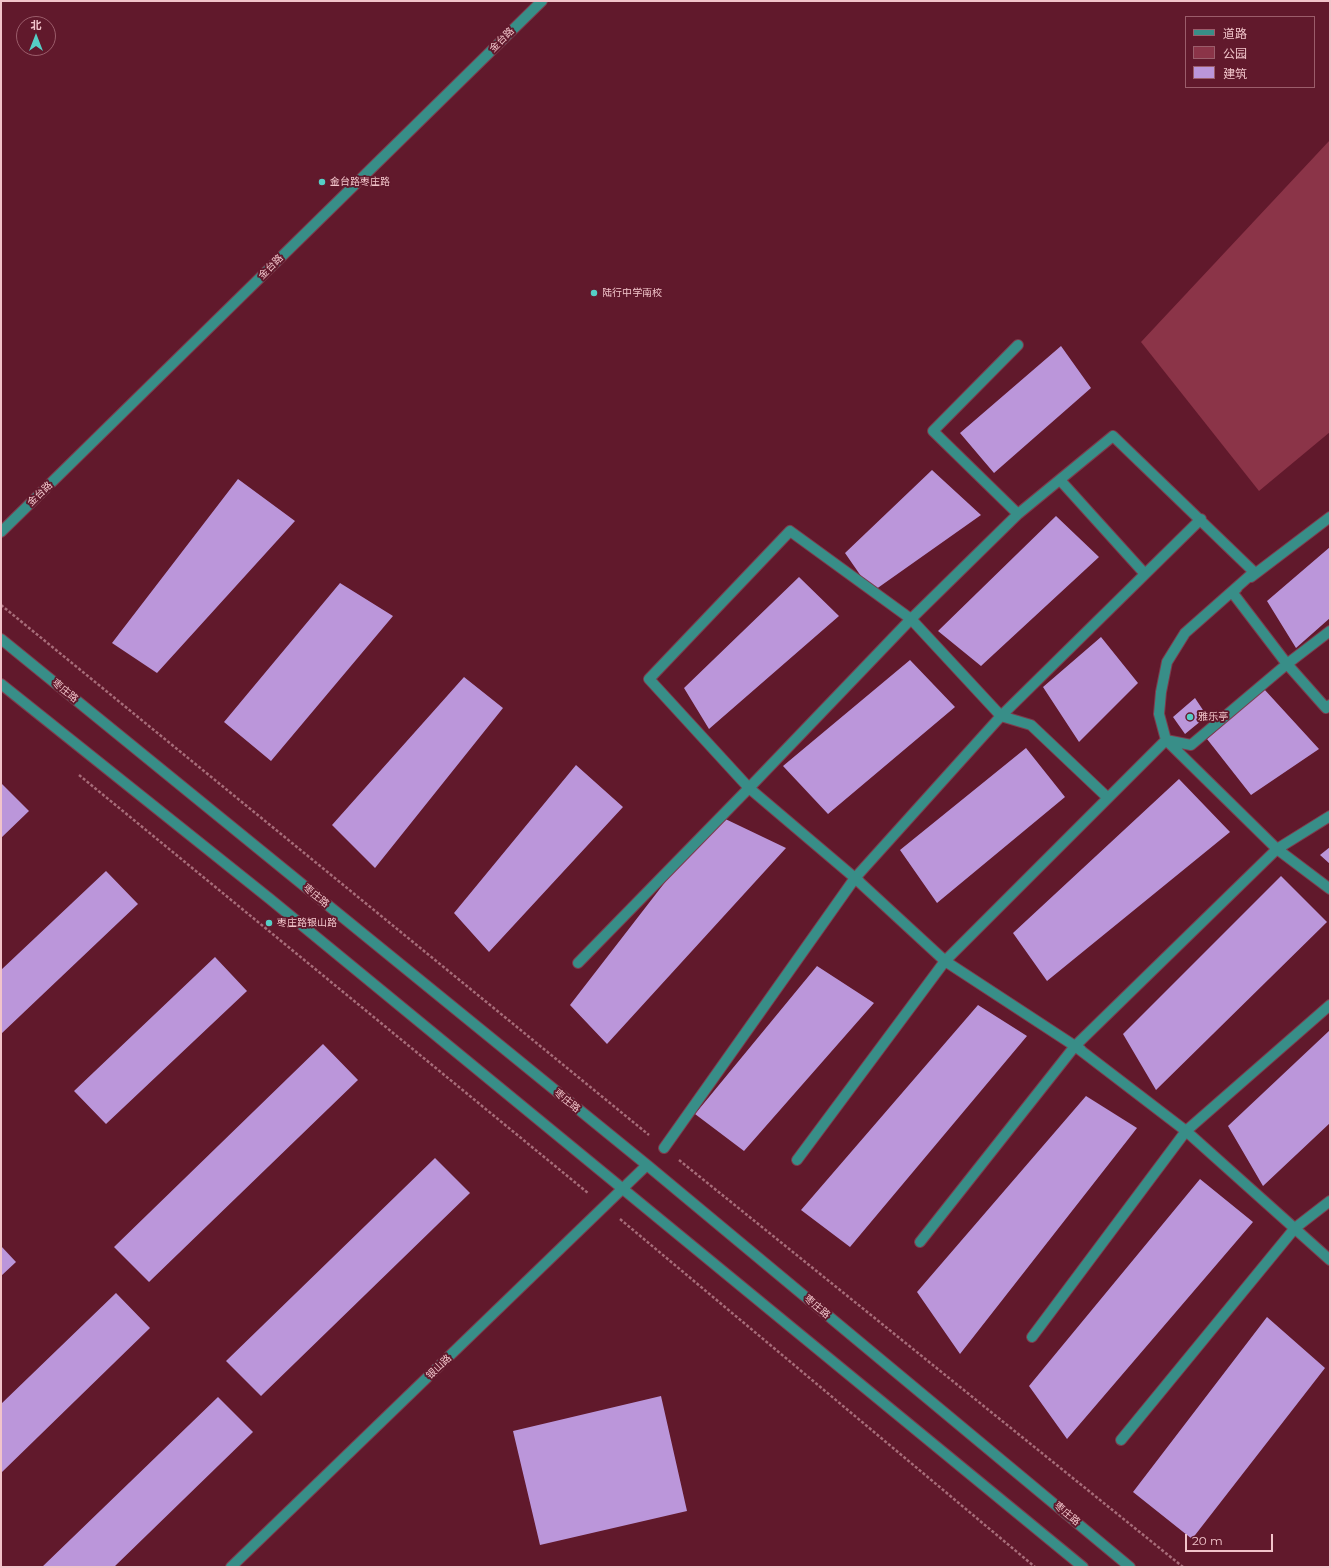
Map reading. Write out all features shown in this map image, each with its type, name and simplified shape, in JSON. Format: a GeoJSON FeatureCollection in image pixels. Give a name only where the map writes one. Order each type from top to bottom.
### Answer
{"type":"FeatureCollection","features":[{"type":"Feature","properties":{"kind":"street","name":"金台路"},"geometry":{"type":"LineString","coordinates":[[1,532],[542,1]]}},
{"type":"Feature","properties":{"kind":"street"},"geometry":{"type":"LineString","coordinates":[[1018,345],[933,432],[1018,514]]}},
{"type":"Feature","properties":{"kind":"street"},"geometry":{"type":"LineString","coordinates":[[578,963],[911,619],[1018,514],[1113,436],[1201,519],[1254,572],[1185,633],[1167,662],[1161,692],[1159,714],[1166,740],[1277,849],[1330,889]]}},
{"type":"Feature","properties":{"kind":"street"},"geometry":{"type":"LineString","coordinates":[[1060,480],[1145,574]]}},
{"type":"Feature","properties":{"kind":"street"},"geometry":{"type":"LineString","coordinates":[[1232,592],[1330,517]]}},
{"type":"Feature","properties":{"kind":"street"},"geometry":{"type":"LineString","coordinates":[[664,1148],[855,878],[1001,716],[1201,519]]}},
{"type":"Feature","properties":{"kind":"street"},"geometry":{"type":"LineString","coordinates":[[1108,798],[1031,724],[1001,716],[911,619],[790,531],[649,679],[749,788],[855,878],[946,961],[1075,1046],[1186,1131],[1330,1260]]}},
{"type":"Feature","properties":{"kind":"street"},"geometry":{"type":"LineString","coordinates":[[1232,592],[1287,664],[1326,708],[1330,705]]}},
{"type":"Feature","properties":{"kind":"street"},"geometry":{"type":"LineString","coordinates":[[1166,740],[1190,745],[1287,664],[1330,631]]}},
{"type":"Feature","properties":{"kind":"street","name":"枣庄路"},"geometry":{"type":"LineString","coordinates":[[1,639],[647,1165],[1130,1567]]}},
{"type":"Feature","properties":{"kind":"street"},"geometry":{"type":"LineString","coordinates":[[1,684],[270,899],[622,1190],[1083,1567]]}},
{"type":"Feature","properties":{"kind":"street"},"geometry":{"type":"LineString","coordinates":[[797,1160],[946,961],[1166,740]]}},
{"type":"Feature","properties":{"kind":"street"},"geometry":{"type":"LineString","coordinates":[[920,1242],[1075,1046],[1277,849],[1330,816]]}},
{"type":"Feature","properties":{"kind":"street"},"geometry":{"type":"LineString","coordinates":[[1032,1337],[1186,1131],[1330,1005]]}},
{"type":"Feature","properties":{"kind":"street","name":"银山路"},"geometry":{"type":"LineString","coordinates":[[231,1567],[647,1165]]}},
{"type":"Feature","properties":{"kind":"street"},"geometry":{"type":"LineString","coordinates":[[1121,1440],[1295,1228],[1330,1201]]}},
{"type":"Feature","properties":{"kind":"path"},"geometry":{"type":"LineString","coordinates":[[1,605],[664,1148],[1183,1567]]}},
{"type":"Feature","properties":{"kind":"path"},"geometry":{"type":"LineString","coordinates":[[75,772],[605,1207],[1035,1567]]}},
{"type":"Feature","properties":{"kind":"green space"},"geometry":{"type":"Polygon","coordinates":[[[1330,140],[1330,432],[1259,491],[1141,342],[1330,140]]]}},
{"type":"Feature","properties":{"kind":"building"},"geometry":{"type":"Polygon","coordinates":[[[1061,346],[1091,388],[994,473],[960,433],[1061,346]]]}},
{"type":"Feature","properties":{"kind":"building"},"geometry":{"type":"Polygon","coordinates":[[[932,470],[981,515],[872,592],[845,553],[932,470]]]}},
{"type":"Feature","properties":{"kind":"building"},"geometry":{"type":"Polygon","coordinates":[[[238,479],[295,521],[157,673],[112,643],[238,479]]]}},
{"type":"Feature","properties":{"kind":"building"},"geometry":{"type":"Polygon","coordinates":[[[1056,516],[1099,557],[981,666],[938,631],[1056,516]]]}},
{"type":"Feature","properties":{"kind":"building"},"geometry":{"type":"Polygon","coordinates":[[[1330,547],[1330,618],[1296,648],[1267,601],[1330,547]]]}},
{"type":"Feature","properties":{"kind":"building"},"geometry":{"type":"Polygon","coordinates":[[[799,577],[839,616],[709,729],[684,688],[799,577]]]}},
{"type":"Feature","properties":{"kind":"building"},"geometry":{"type":"Polygon","coordinates":[[[340,583],[393,616],[271,761],[224,722],[340,583]]]}},
{"type":"Feature","properties":{"kind":"building"},"geometry":{"type":"Polygon","coordinates":[[[1101,637],[1138,683],[1079,742],[1043,687],[1101,637]]]}},
{"type":"Feature","properties":{"kind":"building"},"geometry":{"type":"Polygon","coordinates":[[[910,660],[955,707],[828,814],[783,766],[910,660]]]}},
{"type":"Feature","properties":{"kind":"building"},"geometry":{"type":"Polygon","coordinates":[[[464,677],[503,708],[375,868],[332,825],[464,677]]]}},
{"type":"Feature","properties":{"kind":"building"},"geometry":{"type":"Polygon","coordinates":[[[1264,689],[1319,749],[1251,795],[1207,739],[1264,689]]]}},
{"type":"Feature","properties":{"kind":"building","name":"雅乐亭"},"geometry":{"type":"Polygon","coordinates":[[[1195,698],[1207,716],[1185,734],[1173,717],[1195,698]]]}},
{"type":"Feature","properties":{"kind":"building"},"geometry":{"type":"Polygon","coordinates":[[[1026,748],[1065,797],[937,903],[900,850],[1026,748]]]}},
{"type":"Feature","properties":{"kind":"building"},"geometry":{"type":"Polygon","coordinates":[[[576,765],[623,807],[489,952],[454,913],[576,765]]]}},
{"type":"Feature","properties":{"kind":"building"},"geometry":{"type":"Polygon","coordinates":[[[1179,779],[1230,832],[1047,981],[1013,933],[1179,779]]]}},
{"type":"Feature","properties":{"kind":"building"},"geometry":{"type":"Polygon","coordinates":[[[1,783],[29,811],[1,838],[1,783]]]}},
{"type":"Feature","properties":{"kind":"building"},"geometry":{"type":"Polygon","coordinates":[[[717,815],[786,848],[607,1044],[570,1005],[717,815]]]}},
{"type":"Feature","properties":{"kind":"building"},"geometry":{"type":"Polygon","coordinates":[[[1330,847],[1330,864],[1320,855],[1330,847]]]}},
{"type":"Feature","properties":{"kind":"building"},"geometry":{"type":"Polygon","coordinates":[[[106,871],[138,904],[1,1034],[1,970],[106,871]]]}},
{"type":"Feature","properties":{"kind":"building"},"geometry":{"type":"Polygon","coordinates":[[[1281,876],[1327,922],[1156,1090],[1123,1034],[1281,876]]]}},
{"type":"Feature","properties":{"kind":"building"},"geometry":{"type":"Polygon","coordinates":[[[215,957],[247,991],[106,1124],[74,1091],[215,957]]]}},
{"type":"Feature","properties":{"kind":"building"},"geometry":{"type":"Polygon","coordinates":[[[817,966],[874,1003],[744,1151],[695,1114],[817,966]]]}},
{"type":"Feature","properties":{"kind":"building"},"geometry":{"type":"Polygon","coordinates":[[[978,1005],[1027,1036],[850,1247],[801,1210],[978,1005]]]}},
{"type":"Feature","properties":{"kind":"building"},"geometry":{"type":"Polygon","coordinates":[[[1330,1030],[1330,1123],[1263,1186],[1228,1126],[1330,1030]]]}},
{"type":"Feature","properties":{"kind":"building"},"geometry":{"type":"Polygon","coordinates":[[[323,1044],[358,1080],[149,1282],[114,1247],[323,1044]]]}},
{"type":"Feature","properties":{"kind":"building"},"geometry":{"type":"Polygon","coordinates":[[[1086,1096],[1137,1128],[960,1354],[917,1292],[1086,1096]]]}},
{"type":"Feature","properties":{"kind":"building"},"geometry":{"type":"Polygon","coordinates":[[[435,1158],[470,1193],[261,1396],[226,1361],[435,1158]]]}},
{"type":"Feature","properties":{"kind":"building"},"geometry":{"type":"Polygon","coordinates":[[[1200,1179],[1253,1222],[1067,1439],[1029,1386],[1200,1179]]]}},
{"type":"Feature","properties":{"kind":"building"},"geometry":{"type":"Polygon","coordinates":[[[1,1246],[16,1262],[1,1276],[1,1246]]]}},
{"type":"Feature","properties":{"kind":"building"},"geometry":{"type":"Polygon","coordinates":[[[116,1293],[150,1328],[1,1473],[1,1404],[116,1293]]]}},
{"type":"Feature","properties":{"kind":"building"},"geometry":{"type":"Polygon","coordinates":[[[1267,1317],[1325,1368],[1192,1539],[1133,1492],[1267,1317]]]}},
{"type":"Feature","properties":{"kind":"building"},"geometry":{"type":"Polygon","coordinates":[[[661,1396],[687,1511],[540,1545],[513,1431],[661,1396]]]}},
{"type":"Feature","properties":{"kind":"building"},"geometry":{"type":"Polygon","coordinates":[[[218,1397],[253,1432],[114,1567],[42,1567],[218,1397]]]}},
{"type":"Feature","properties":{"kind":"place","name":"金台路枣庄路"},"geometry":{"type":"Point","coordinates":[322,182]}},
{"type":"Feature","properties":{"kind":"place","name":"陆行中学南校"},"geometry":{"type":"Point","coordinates":[594,293]}},
{"type":"Feature","properties":{"kind":"place","name":"雅乐亭"},"geometry":{"type":"Point","coordinates":[1190,717]}},
{"type":"Feature","properties":{"kind":"place","name":"枣庄路银山路"},"geometry":{"type":"Point","coordinates":[269,923]}}]}
